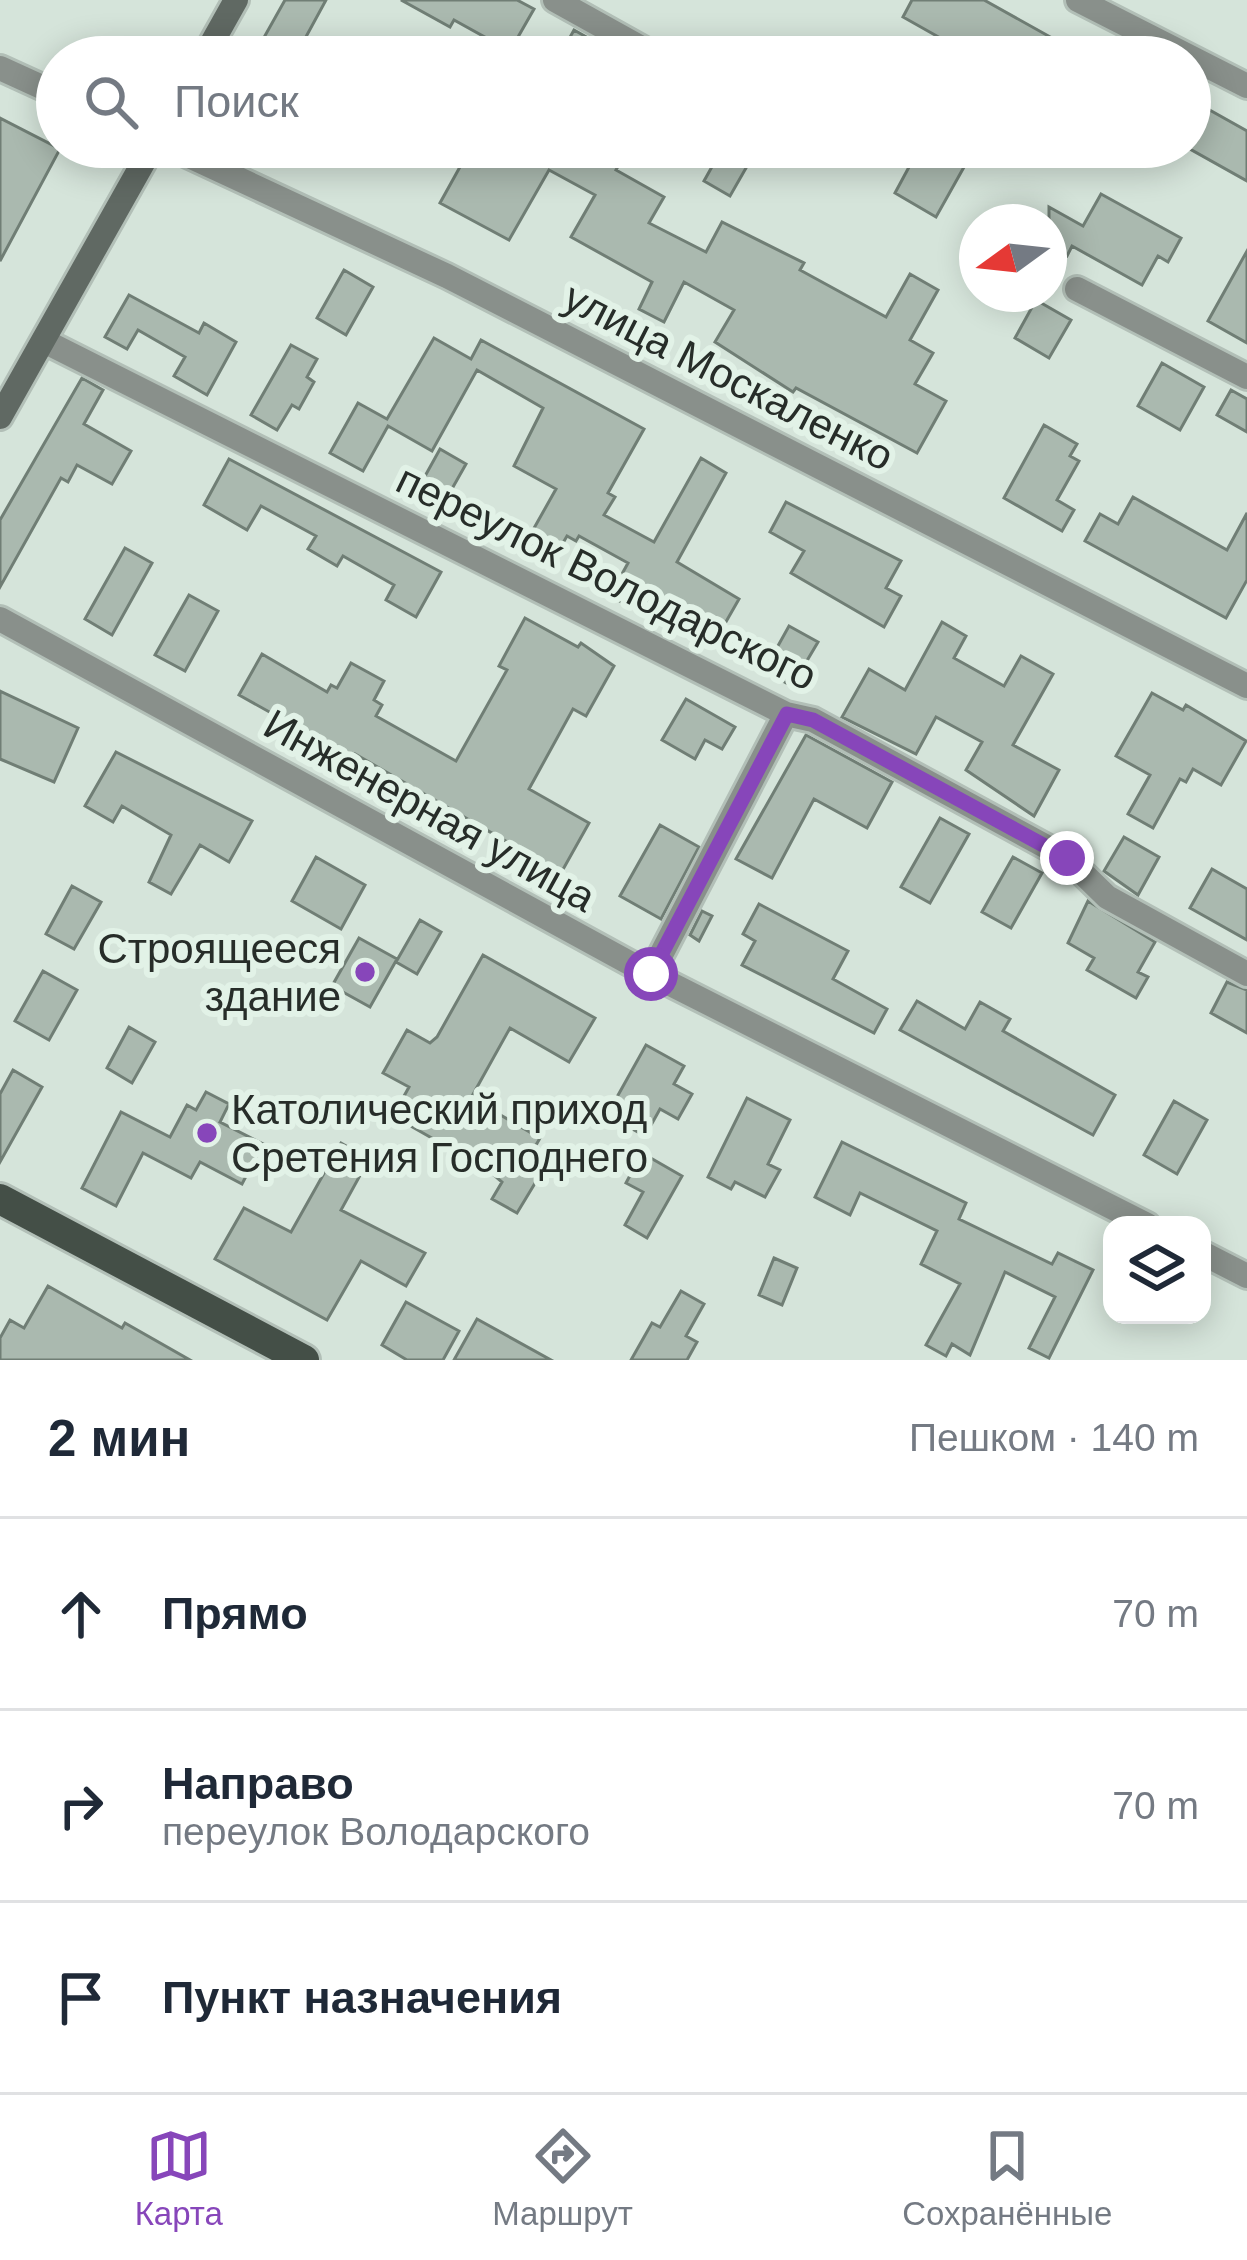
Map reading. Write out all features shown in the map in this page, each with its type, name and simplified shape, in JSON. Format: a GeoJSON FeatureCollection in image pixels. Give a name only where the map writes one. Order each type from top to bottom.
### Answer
{"type":"FeatureCollection","features":[{"type":"Feature","properties":{"kind":"main road"},"geometry":{"type":"LineString","coordinates":[[216,36],[236,0]]}},
{"type":"Feature","properties":{"kind":"main road"},"geometry":{"type":"LineString","coordinates":[[0,417],[140,168]]}},
{"type":"Feature","properties":{"kind":"main road"},"geometry":{"type":"LineString","coordinates":[[0,1199],[304,1360]]}},
{"type":"Feature","properties":{"kind":"street"},"geometry":{"type":"LineString","coordinates":[[555,0],[620,36]]}},
{"type":"Feature","properties":{"kind":"street"},"geometry":{"type":"LineString","coordinates":[[1078,0],[1149,36]]}},
{"type":"Feature","properties":{"kind":"street"},"geometry":{"type":"LineString","coordinates":[[0,68],[36,84]]}},
{"type":"Feature","properties":{"kind":"street"},"geometry":{"type":"LineString","coordinates":[[1211,68],[1247,86]]}},
{"type":"Feature","properties":{"kind":"street","name":"улица Москаленко"},"geometry":{"type":"LineString","coordinates":[[215,168],[447,276],[1247,686]]}},
{"type":"Feature","properties":{"kind":"street"},"geometry":{"type":"LineString","coordinates":[[1077,289],[1247,377]]}},
{"type":"Feature","properties":{"kind":"street","name":"переулок Володарского"},"geometry":{"type":"LineString","coordinates":[[44,340],[787,714],[813,720],[1067,858],[1107,897],[1247,974]]}},
{"type":"Feature","properties":{"kind":"street","name":"Инженерная улица"},"geometry":{"type":"LineString","coordinates":[[0,619],[651,974],[1129,1216]]}},
{"type":"Feature","properties":{"kind":"street"},"geometry":{"type":"LineString","coordinates":[[651,974],[787,714]]}},
{"type":"Feature","properties":{"kind":"street"},"geometry":{"type":"LineString","coordinates":[[1211,1258],[1247,1276]]}},
{"type":"Feature","properties":{"kind":"building"},"geometry":{"type":"Polygon","coordinates":[[[285,0],[326,0],[306,36],[265,36],[285,0]]]}},
{"type":"Feature","properties":{"kind":"building"},"geometry":{"type":"Polygon","coordinates":[[[401,0],[517,0],[534,9],[519,36],[483,36],[454,20],[450,27],[401,0]]]}},
{"type":"Feature","properties":{"kind":"building"},"geometry":{"type":"Polygon","coordinates":[[[912,0],[984,0],[1048,36],[937,36],[903,17],[912,0]]]}},
{"type":"Feature","properties":{"kind":"building"},"geometry":{"type":"Polygon","coordinates":[[[1211,111],[1247,131],[1247,181],[1211,161],[1211,111]]]}},
{"type":"Feature","properties":{"kind":"building"},"geometry":{"type":"Polygon","coordinates":[[[0,118],[36,137],[36,168],[50,168],[0,261],[0,118]]]}},
{"type":"Feature","properties":{"kind":"building"},"geometry":{"type":"Polygon","coordinates":[[[459,168],[617,168],[664,197],[649,223],[706,252],[722,222],[804,263],[800,270],[886,317],[910,274],[938,290],[910,340],[933,353],[915,384],[946,401],[917,453],[796,388],[793,392],[715,342],[734,310],[684,282],[664,322],[639,309],[652,282],[571,237],[595,195],[549,170],[509,240],[440,203],[459,168]]]}},
{"type":"Feature","properties":{"kind":"building"},"geometry":{"type":"Polygon","coordinates":[[[711,168],[746,168],[730,196],[704,181],[711,168]]]}},
{"type":"Feature","properties":{"kind":"building"},"geometry":{"type":"Polygon","coordinates":[[[908,168],[963,168],[936,217],[895,193],[908,168]]]}},
{"type":"Feature","properties":{"kind":"building"},"geometry":{"type":"Polygon","coordinates":[[[1101,194],[1181,238],[1168,262],[1158,256],[1142,285],[1072,246],[1067,256],[1067,217],[1083,226],[1101,194]]]}},
{"type":"Feature","properties":{"kind":"building"},"geometry":{"type":"Polygon","coordinates":[[[1247,251],[1247,343],[1208,321],[1247,251]]]}},
{"type":"Feature","properties":{"kind":"building"},"geometry":{"type":"Polygon","coordinates":[[[344,270],[373,287],[346,335],[317,318],[344,270]]]}},
{"type":"Feature","properties":{"kind":"building"},"geometry":{"type":"Polygon","coordinates":[[[129,295],[199,333],[204,323],[236,342],[207,395],[174,376],[185,357],[138,330],[127,349],[105,337],[129,295]]]}},
{"type":"Feature","properties":{"kind":"building"},"geometry":{"type":"Polygon","coordinates":[[[1029,312],[1057,312],[1071,320],[1049,358],[1015,338],[1029,312]]]}},
{"type":"Feature","properties":{"kind":"building"},"geometry":{"type":"Polygon","coordinates":[[[434,338],[471,359],[481,340],[644,429],[608,493],[615,497],[604,515],[654,542],[701,458],[726,473],[677,562],[739,599],[711,648],[683,632],[687,624],[646,600],[640,612],[610,596],[628,563],[579,536],[576,541],[567,536],[552,562],[524,546],[556,489],[514,466],[543,408],[477,370],[432,451],[388,426],[363,471],[330,453],[358,403],[387,419],[434,338]]]}},
{"type":"Feature","properties":{"kind":"building"},"geometry":{"type":"Polygon","coordinates":[[[291,345],[317,359],[307,377],[314,382],[299,409],[292,405],[277,430],[251,415],[291,345]]]}},
{"type":"Feature","properties":{"kind":"building"},"geometry":{"type":"Polygon","coordinates":[[[1162,363],[1204,387],[1180,430],[1138,406],[1162,363]]]}},
{"type":"Feature","properties":{"kind":"building"},"geometry":{"type":"Polygon","coordinates":[[[82,378],[103,390],[84,424],[131,451],[112,484],[77,465],[68,482],[61,478],[0,587],[0,520],[82,378]]]}},
{"type":"Feature","properties":{"kind":"building"},"geometry":{"type":"Polygon","coordinates":[[[1231,390],[1247,399],[1247,432],[1217,415],[1231,390]]]}},
{"type":"Feature","properties":{"kind":"building"},"geometry":{"type":"Polygon","coordinates":[[[1044,425],[1077,444],[1070,456],[1079,461],[1057,500],[1074,510],[1062,531],[1004,498],[1044,425]]]}},
{"type":"Feature","properties":{"kind":"building"},"geometry":{"type":"Polygon","coordinates":[[[440,449],[466,464],[440,510],[414,496],[440,449]]]}},
{"type":"Feature","properties":{"kind":"building"},"geometry":{"type":"Polygon","coordinates":[[[229,459],[441,572],[416,617],[386,600],[394,585],[343,556],[337,566],[308,549],[316,536],[261,506],[247,530],[204,505],[229,459]]]}},
{"type":"Feature","properties":{"kind":"building"},"geometry":{"type":"Polygon","coordinates":[[[1133,497],[1227,550],[1247,513],[1247,580],[1226,618],[1085,541],[1100,514],[1118,524],[1133,497]]]}},
{"type":"Feature","properties":{"kind":"building"},"geometry":{"type":"Polygon","coordinates":[[[786,502],[901,561],[886,588],[901,596],[884,627],[791,573],[804,551],[770,532],[786,502]]]}},
{"type":"Feature","properties":{"kind":"building"},"geometry":{"type":"Polygon","coordinates":[[[125,548],[152,563],[112,635],[85,619],[125,548]]]}},
{"type":"Feature","properties":{"kind":"building"},"geometry":{"type":"Polygon","coordinates":[[[189,595],[218,611],[185,671],[155,655],[189,595]]]}},
{"type":"Feature","properties":{"kind":"building"},"geometry":{"type":"Polygon","coordinates":[[[525,618],[578,647],[581,643],[614,666],[586,716],[573,709],[529,789],[589,823],[561,873],[355,754],[352,758],[239,695],[262,654],[327,692],[331,685],[337,688],[351,663],[384,681],[374,700],[382,705],[376,716],[456,761],[507,670],[499,666],[525,618]]]}},
{"type":"Feature","properties":{"kind":"building"},"geometry":{"type":"Polygon","coordinates":[[[942,622],[966,636],[954,658],[1004,686],[1021,656],[1053,674],[1013,745],[1059,770],[1034,816],[966,770],[982,742],[936,717],[916,754],[842,717],[869,669],[905,690],[942,622]]]}},
{"type":"Feature","properties":{"kind":"building"},"geometry":{"type":"Polygon","coordinates":[[[789,626],[818,642],[792,686],[764,671],[789,626]]]}},
{"type":"Feature","properties":{"kind":"building"},"geometry":{"type":"Polygon","coordinates":[[[0,691],[78,728],[54,782],[0,759],[0,691]]]}},
{"type":"Feature","properties":{"kind":"building"},"geometry":{"type":"Polygon","coordinates":[[[1152,693],[1183,710],[1186,705],[1246,741],[1221,785],[1193,769],[1186,782],[1180,779],[1153,828],[1128,814],[1150,775],[1116,756],[1152,693]]]}},
{"type":"Feature","properties":{"kind":"building"},"geometry":{"type":"Polygon","coordinates":[[[686,699],[735,727],[722,749],[705,740],[695,759],[662,740],[686,699]]]}},
{"type":"Feature","properties":{"kind":"building"},"geometry":{"type":"Polygon","coordinates":[[[806,735],[892,782],[867,828],[814,799],[772,878],[736,859],[806,735]]]}},
{"type":"Feature","properties":{"kind":"building"},"geometry":{"type":"Polygon","coordinates":[[[116,752],[252,821],[229,862],[200,845],[171,894],[149,882],[171,835],[122,806],[113,822],[85,806],[116,752]]]}},
{"type":"Feature","properties":{"kind":"building"},"geometry":{"type":"Polygon","coordinates":[[[940,818],[969,834],[930,903],[901,887],[940,818]]]}},
{"type":"Feature","properties":{"kind":"building"},"geometry":{"type":"Polygon","coordinates":[[[660,825],[699,847],[661,919],[620,896],[660,825]]]}},
{"type":"Feature","properties":{"kind":"building"},"geometry":{"type":"Polygon","coordinates":[[[1124,837],[1159,857],[1138,895],[1104,871],[1124,837]]]}},
{"type":"Feature","properties":{"kind":"building"},"geometry":{"type":"Polygon","coordinates":[[[316,857],[365,885],[341,929],[292,901],[316,857]]]}},
{"type":"Feature","properties":{"kind":"building"},"geometry":{"type":"Polygon","coordinates":[[[1013,857],[1042,873],[1011,928],[982,912],[1013,857]]]}},
{"type":"Feature","properties":{"kind":"building"},"geometry":{"type":"Polygon","coordinates":[[[1212,869],[1247,889],[1247,940],[1190,908],[1212,869]]]}},
{"type":"Feature","properties":{"kind":"building"},"geometry":{"type":"Polygon","coordinates":[[[72,886],[101,902],[74,949],[46,934],[72,886]]]}},
{"type":"Feature","properties":{"kind":"building"},"geometry":{"type":"Polygon","coordinates":[[[1088,901],[1155,942],[1138,972],[1148,977],[1136,998],[1087,970],[1094,958],[1068,943],[1088,901]]]}},
{"type":"Feature","properties":{"kind":"building"},"geometry":{"type":"Polygon","coordinates":[[[759,904],[848,951],[833,979],[887,1009],[874,1033],[742,965],[755,941],[743,934],[759,904]]]}},
{"type":"Feature","properties":{"kind":"building"},"geometry":{"type":"Polygon","coordinates":[[[702,911],[712,916],[699,941],[690,935],[702,911]]]}},
{"type":"Feature","properties":{"kind":"building"},"geometry":{"type":"Polygon","coordinates":[[[420,920],[441,932],[417,974],[396,962],[420,920]]]}},
{"type":"Feature","properties":{"kind":"building","name":"Строящееся здание"},"geometry":{"type":"Polygon","coordinates":[[[359,938],[397,959],[370,1007],[332,986],[359,938]]]}},
{"type":"Feature","properties":{"kind":"building"},"geometry":{"type":"Polygon","coordinates":[[[483,955],[595,1018],[569,1062],[510,1028],[471,1098],[540,1138],[527,1161],[543,1170],[517,1213],[492,1199],[502,1182],[488,1170],[393,1116],[409,1087],[383,1073],[407,1030],[430,1043],[437,1037],[483,955]]]}},
{"type":"Feature","properties":{"kind":"building"},"geometry":{"type":"Polygon","coordinates":[[[43,971],[77,990],[49,1040],[15,1021],[43,971]]]}},
{"type":"Feature","properties":{"kind":"building"},"geometry":{"type":"Polygon","coordinates":[[[1227,982],[1247,990],[1247,1033],[1211,1013],[1227,982]]]}},
{"type":"Feature","properties":{"kind":"building"},"geometry":{"type":"Polygon","coordinates":[[[917,1001],[965,1029],[980,1002],[1010,1019],[1003,1031],[1115,1095],[1093,1135],[900,1030],[917,1001]]]}},
{"type":"Feature","properties":{"kind":"building"},"geometry":{"type":"Polygon","coordinates":[[[129,1027],[155,1042],[132,1083],[107,1068],[129,1027]]]}},
{"type":"Feature","properties":{"kind":"building"},"geometry":{"type":"Polygon","coordinates":[[[646,1045],[684,1066],[674,1084],[692,1094],[678,1119],[660,1109],[645,1136],[607,1115],[646,1045]]]}},
{"type":"Feature","properties":{"kind":"building"},"geometry":{"type":"Polygon","coordinates":[[[13,1070],[42,1087],[0,1162],[0,1094],[13,1070]]]}},
{"type":"Feature","properties":{"kind":"building"},"geometry":{"type":"Polygon","coordinates":[[[206,1092],[229,1104],[220,1122],[263,1144],[242,1184],[200,1162],[191,1178],[143,1153],[116,1206],[82,1188],[121,1112],[170,1137],[187,1105],[196,1110],[206,1092]]]}},
{"type":"Feature","properties":{"kind":"building"},"geometry":{"type":"Polygon","coordinates":[[[747,1098],[790,1120],[768,1164],[780,1170],[765,1197],[735,1182],[731,1189],[708,1177],[747,1098]]]}},
{"type":"Feature","properties":{"kind":"building"},"geometry":{"type":"Polygon","coordinates":[[[1174,1101],[1207,1120],[1177,1174],[1144,1155],[1174,1101]]]}},
{"type":"Feature","properties":{"kind":"building"},"geometry":{"type":"Polygon","coordinates":[[[842,1142],[966,1203],[959,1219],[1052,1264],[1058,1253],[1093,1270],[1049,1358],[1029,1348],[1055,1297],[1005,1272],[970,1355],[952,1344],[946,1356],[926,1345],[960,1284],[921,1264],[937,1231],[860,1193],[850,1215],[815,1197],[842,1142]]]}},
{"type":"Feature","properties":{"kind":"building"},"geometry":{"type":"Polygon","coordinates":[[[341,1143],[369,1159],[341,1210],[425,1253],[406,1286],[361,1261],[327,1320],[215,1259],[244,1208],[291,1232],[341,1143]]]}},
{"type":"Feature","properties":{"kind":"building"},"geometry":{"type":"Polygon","coordinates":[[[642,1153],[682,1176],[647,1238],[625,1225],[643,1192],[626,1183],[642,1153]]]}},
{"type":"Feature","properties":{"kind":"building"},"geometry":{"type":"Polygon","coordinates":[[[774,1258],[797,1268],[782,1305],[759,1295],[774,1258]]]}},
{"type":"Feature","properties":{"kind":"building"},"geometry":{"type":"Polygon","coordinates":[[[48,1286],[190,1360],[0,1360],[0,1338],[10,1320],[24,1328],[48,1286]]]}},
{"type":"Feature","properties":{"kind":"building"},"geometry":{"type":"Polygon","coordinates":[[[681,1291],[704,1304],[686,1336],[697,1342],[687,1360],[631,1360],[652,1323],[660,1327],[681,1291]]]}},
{"type":"Feature","properties":{"kind":"building"},"geometry":{"type":"Polygon","coordinates":[[[406,1302],[459,1331],[443,1360],[407,1360],[382,1345],[406,1302]]]}},
{"type":"Feature","properties":{"kind":"building"},"geometry":{"type":"Polygon","coordinates":[[[477,1319],[551,1360],[454,1360],[477,1319]]]}},
{"type":"Feature","properties":{"kind":"place","name":"Строящееся здание"},"geometry":{"type":"Point","coordinates":[365,972]}},
{"type":"Feature","properties":{"kind":"place","name":"Католический приход Сретения Господнего"},"geometry":{"type":"Point","coordinates":[207,1133]}},
{"type":"Feature","properties":{"kind":"route"},"geometry":{"type":"LineString","coordinates":[[651,974],[787,714],[813,720],[1067,858]]}}]}
